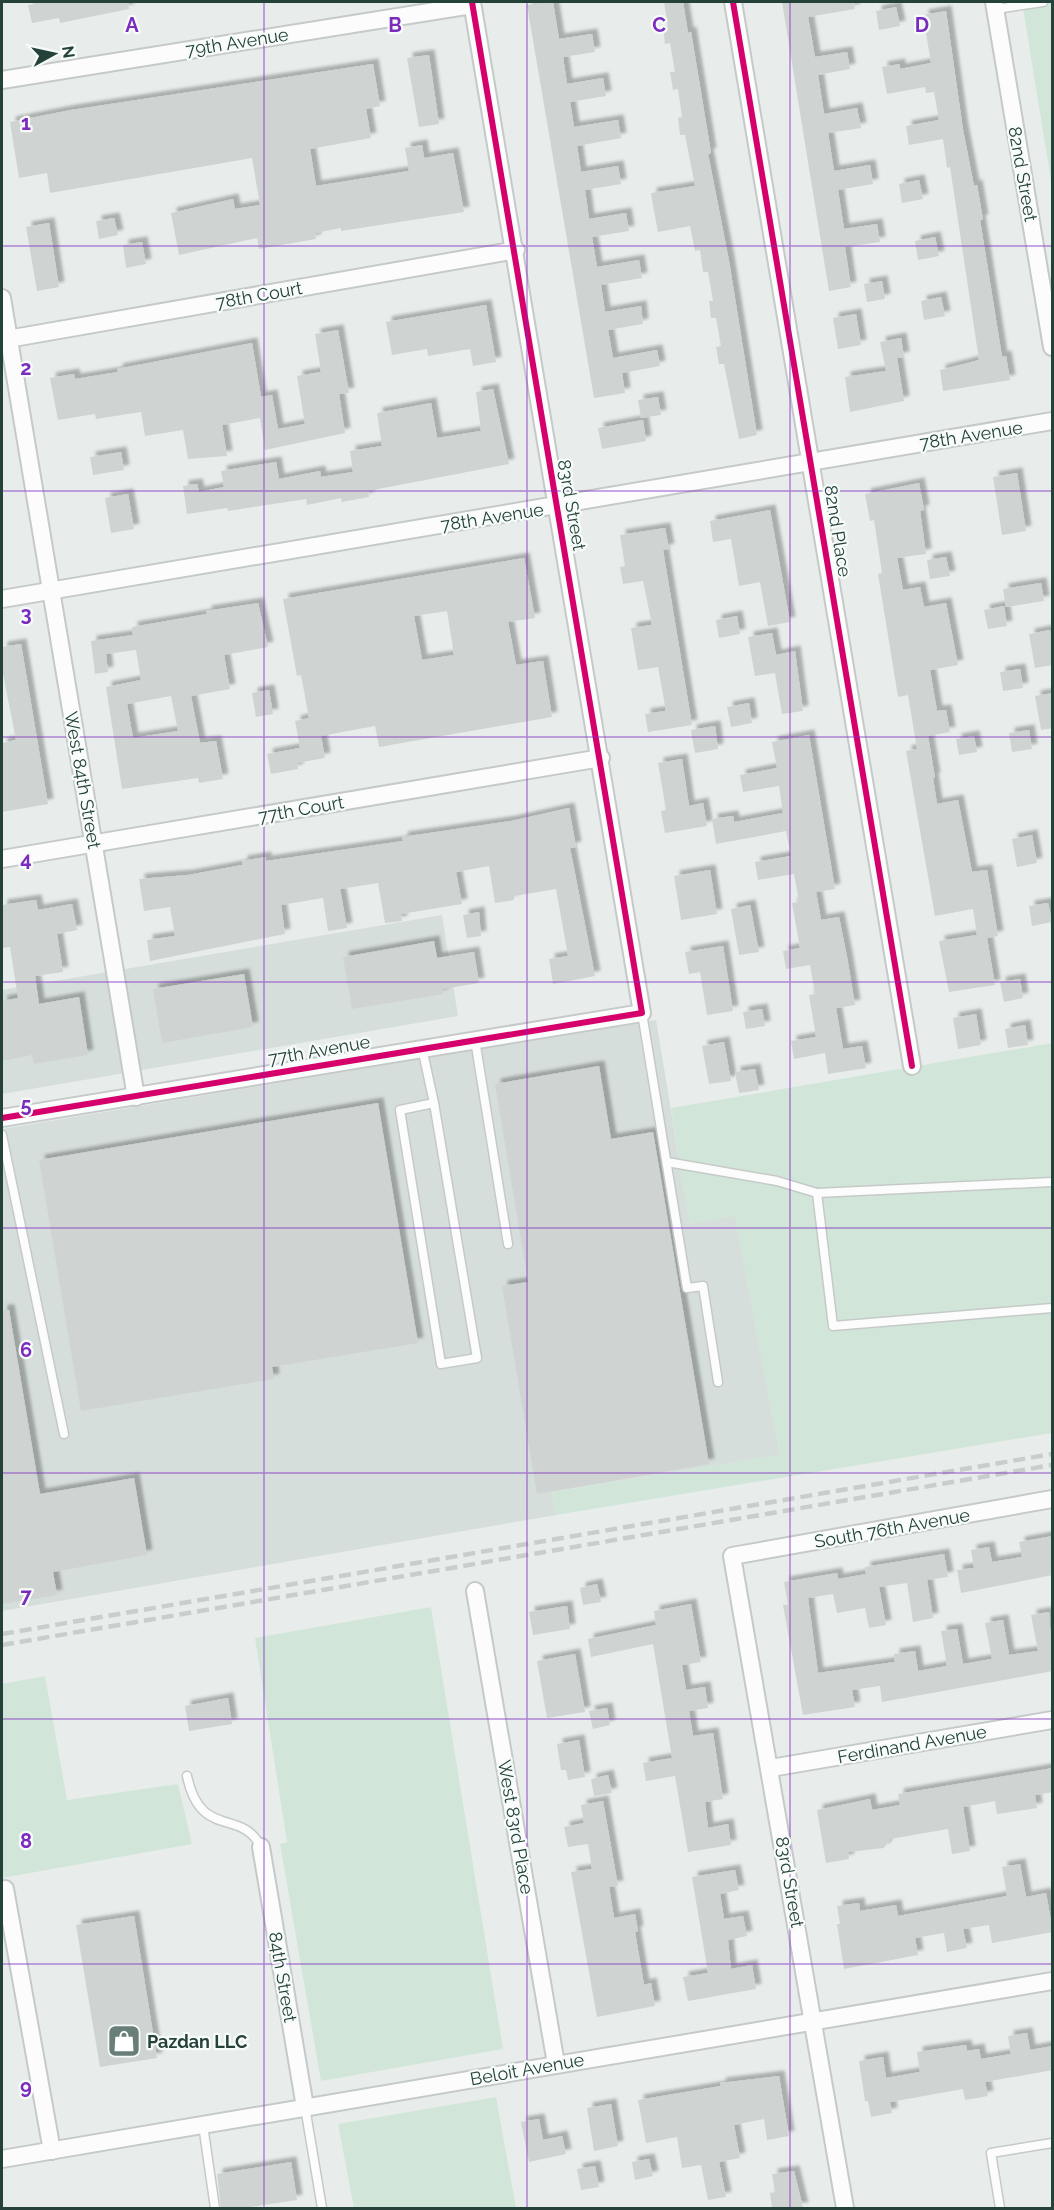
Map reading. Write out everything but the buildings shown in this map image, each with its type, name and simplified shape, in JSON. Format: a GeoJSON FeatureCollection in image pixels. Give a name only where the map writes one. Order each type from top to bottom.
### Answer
{"type":"FeatureCollection","features":[{"type":"Feature","properties":{"kind":"street","name":"82nd Place"},"geometry":{"type":"LineString","coordinates":[[732,2],[912,1066]]}},
{"type":"Feature","properties":{"kind":"street","name":"79th Avenue"},"geometry":{"type":"LineString","coordinates":[[2,80],[472,3]]}},
{"type":"Feature","properties":{"kind":"street","name":"83rd Street"},"geometry":{"type":"LineString","coordinates":[[472,3],[516,250],[556,506],[601,758],[642,1013]]}},
{"type":"Feature","properties":{"kind":"street","name":"82nd Street"},"geometry":{"type":"LineString","coordinates":[[995,5],[1053,347]]}},
{"type":"Feature","properties":{"kind":"street","name":"78th Court"},"geometry":{"type":"LineString","coordinates":[[5,339],[516,250]]}},
{"type":"Feature","properties":{"kind":"street"},"geometry":{"type":"LineString","coordinates":[[2,298],[5,339]]}},
{"type":"Feature","properties":{"kind":"street","name":"West 84th Street"},"geometry":{"type":"LineString","coordinates":[[5,339],[30,464],[136,1097]]}},
{"type":"Feature","properties":{"kind":"street","name":"78th Avenue"},"geometry":{"type":"LineString","coordinates":[[2,599],[1053,421]]}},
{"type":"Feature","properties":{"kind":"street","name":"77th Court"},"geometry":{"type":"LineString","coordinates":[[2,860],[601,758]]}},
{"type":"Feature","properties":{"kind":"street","name":"77th Avenue"},"geometry":{"type":"LineString","coordinates":[[2,1118],[422,1047],[642,1013]]}},
{"type":"Feature","properties":{"kind":"street","name":"South 76th Avenue"},"geometry":{"type":"LineString","coordinates":[[732,1556],[1053,1499]]}},
{"type":"Feature","properties":{"kind":"street","name":"83rd Street"},"geometry":{"type":"LineString","coordinates":[[732,1556],[771,1768],[844,2208]]}},
{"type":"Feature","properties":{"kind":"street","name":"West 83rd Place"},"geometry":{"type":"LineString","coordinates":[[475,1590],[556,2064]]}},
{"type":"Feature","properties":{"kind":"street","name":"Ferdinand Avenue"},"geometry":{"type":"LineString","coordinates":[[771,1768],[1053,1720]]}},
{"type":"Feature","properties":{"kind":"street","name":"84th Street"},"geometry":{"type":"LineString","coordinates":[[261,1847],[305,2107]]}},
{"type":"Feature","properties":{"kind":"street"},"geometry":{"type":"LineString","coordinates":[[5,1889],[52,2151]]}},
{"type":"Feature","properties":{"kind":"street","name":"Beloit Avenue"},"geometry":{"type":"LineString","coordinates":[[2,2159],[1053,1981]]}},
{"type":"Feature","properties":{"kind":"lane"},"geometry":{"type":"LineString","coordinates":[[995,5],[1043,2]]}},
{"type":"Feature","properties":{"kind":"lane"},"geometry":{"type":"LineString","coordinates":[[642,1013],[687,1288],[703,1286],[718,1382]]}},
{"type":"Feature","properties":{"kind":"lane"},"geometry":{"type":"LineString","coordinates":[[475,1040],[508,1244]]}},
{"type":"Feature","properties":{"kind":"lane"},"geometry":{"type":"LineString","coordinates":[[422,1047],[434,1103],[477,1358],[441,1364],[400,1110],[434,1103]]}},
{"type":"Feature","properties":{"kind":"lane"},"geometry":{"type":"LineString","coordinates":[[2,1135],[64,1434]]}},
{"type":"Feature","properties":{"kind":"lane"},"geometry":{"type":"LineString","coordinates":[[667,1162],[777,1181],[817,1193],[1053,1182]]}},
{"type":"Feature","properties":{"kind":"lane"},"geometry":{"type":"LineString","coordinates":[[817,1193],[833,1326],[1053,1308]]}},
{"type":"Feature","properties":{"kind":"lane"},"geometry":{"type":"LineString","coordinates":[[187,1776],[191,1795],[198,1807],[206,1814],[246,1829],[253,1834],[261,1847]]}},
{"type":"Feature","properties":{"kind":"lane"},"geometry":{"type":"LineString","coordinates":[[305,2107],[322,2208]]}},
{"type":"Feature","properties":{"kind":"lane"},"geometry":{"type":"LineString","coordinates":[[203,2125],[215,2208]]}},
{"type":"Feature","properties":{"kind":"lane"},"geometry":{"type":"LineString","coordinates":[[1000,2208],[991,2153],[1053,2143]]}},
{"type":"Feature","properties":{"kind":"shaded area"},"geometry":{"type":"Polygon","coordinates":[[[442,915],[458,1016],[2,1094],[2,990],[442,915]]]}},
{"type":"Feature","properties":{"kind":"shaded area"},"geometry":{"type":"Polygon","coordinates":[[[656,1020],[690,1224],[735,1215],[780,1455],[552,1492],[556,1515],[2,1611],[2,1129],[656,1020]]]}},
{"type":"Feature","properties":{"kind":"green space"},"geometry":{"type":"Polygon","coordinates":[[[1022,2],[1052,2],[1052,187],[1022,2]]]}},
{"type":"Feature","properties":{"kind":"green space"},"geometry":{"type":"Polygon","coordinates":[[[1052,1043],[1052,1433],[556,1515],[552,1492],[780,1455],[735,1216],[690,1224],[671,1108],[1052,1043]]]}},
{"type":"Feature","properties":{"kind":"green space"},"geometry":{"type":"Polygon","coordinates":[[[431,1607],[503,2049],[321,2081],[280,1844],[287,1842],[255,1638],[431,1607]]]}},
{"type":"Feature","properties":{"kind":"green space"},"geometry":{"type":"Polygon","coordinates":[[[45,1676],[67,1800],[178,1784],[192,1844],[2,1878],[2,1684],[45,1676]]]}},
{"type":"Feature","properties":{"kind":"green space"},"geometry":{"type":"Polygon","coordinates":[[[496,2097],[516,2208],[354,2208],[338,2124],[496,2097]]]}},
{"type":"Feature","properties":{"kind":"railway"},"geometry":{"type":"LineString","coordinates":[[2,1634],[1052,1454]]}},
{"type":"Feature","properties":{"kind":"railway"},"geometry":{"type":"LineString","coordinates":[[2,1645],[1052,1465]]}},
{"type":"Feature","properties":{"kind":"cycle path"},"geometry":{"type":"LineString","coordinates":[[2,1118],[642,1013],[472,2]]}},
{"type":"Feature","properties":{"kind":"cycle path"},"geometry":{"type":"LineString","coordinates":[[733,2],[912,1066]]}},
{"type":"Feature","properties":{"kind":"place","name":"Pazdan LLC"},"geometry":{"type":"Point","coordinates":[124,2041]}}]}
